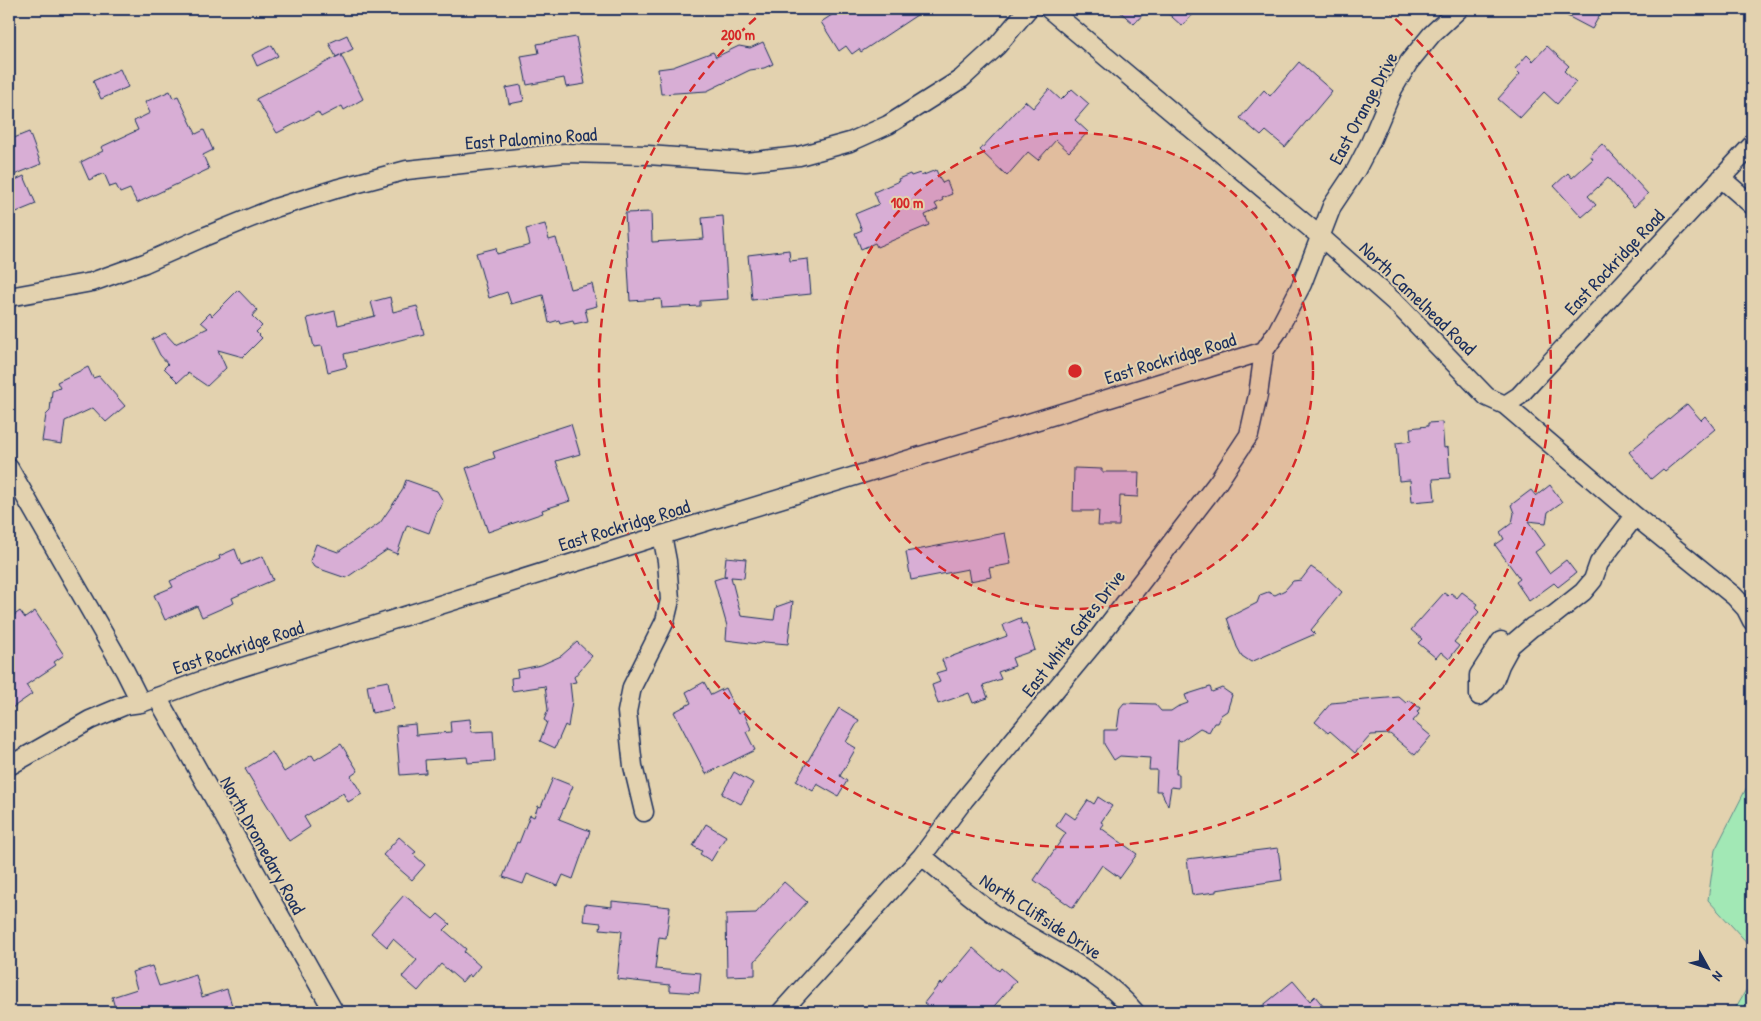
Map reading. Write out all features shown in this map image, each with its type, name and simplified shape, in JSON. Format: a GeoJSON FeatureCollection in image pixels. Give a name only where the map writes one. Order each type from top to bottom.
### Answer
{"type":"FeatureCollection","features":[{"type":"Feature","properties":{"kind":"street","name":"East Palomino Road"},"geometry":{"type":"LineString","coordinates":[[9,297],[92,282],[145,263],[276,208],[336,188],[407,170],[564,153],[648,155],[746,162],[800,156],[850,142],[888,124],[961,79],[997,46],[1028,9]]}},
{"type":"Feature","properties":{"kind":"street","name":"North Camelhead Road"},"geometry":{"type":"LineString","coordinates":[[1049,9],[1321,237],[1411,317],[1487,397],[1505,405],[1635,516],[1734,596],[1746,609],[1752,621]]}},
{"type":"Feature","properties":{"kind":"street","name":"East Orange Drive"},"geometry":{"type":"LineString","coordinates":[[1321,237],[1332,206],[1356,170],[1397,82],[1432,34],[1459,9]]}},
{"type":"Feature","properties":{"kind":"street","name":"East Rockridge Road"},"geometry":{"type":"LineString","coordinates":[[1505,405],[1520,396],[1752,145]]}},
{"type":"Feature","properties":{"kind":"street"},"geometry":{"type":"LineString","coordinates":[[1721,178],[1752,205]]}},
{"type":"Feature","properties":{"kind":"street","name":"East White Gates Drive"},"geometry":{"type":"LineString","coordinates":[[782,1012],[922,856],[964,800],[1098,637],[1218,482],[1249,435],[1258,395],[1264,351],[1277,332],[1302,284],[1321,237]]}},
{"type":"Feature","properties":{"kind":"street","name":"East Rockridge Road"},"geometry":{"type":"LineString","coordinates":[[9,766],[90,720],[126,705],[149,700],[214,676],[662,535],[1264,351]]}},
{"type":"Feature","properties":{"kind":"street","name":"North Dromedary Road"},"geometry":{"type":"LineString","coordinates":[[9,468],[125,671],[149,700],[334,1012]]}},
{"type":"Feature","properties":{"kind":"street"},"geometry":{"type":"LineString","coordinates":[[1599,563],[1593,580],[1583,592],[1554,615],[1532,627],[1511,645],[1494,681],[1479,696],[1479,675],[1503,638],[1515,626],[1562,597],[1585,573],[1599,563],[1635,516]]}},
{"type":"Feature","properties":{"kind":"street"},"geometry":{"type":"LineString","coordinates":[[644,812],[633,766],[627,712],[632,687],[665,621],[670,600],[667,561],[662,535]]}},
{"type":"Feature","properties":{"kind":"street","name":"North Cliffside Drive"},"geometry":{"type":"LineString","coordinates":[[922,856],[998,917],[1036,939],[1116,991],[1135,1012]]}},
{"type":"Feature","properties":{"kind":"green space"},"geometry":{"type":"Polygon","coordinates":[[[1752,777],[1752,948],[1708,900],[1715,850],[1752,777]]]}},
{"type":"Feature","properties":{"kind":"green space"},"geometry":{"type":"Polygon","coordinates":[[[1752,980],[1752,1012],[1733,1012],[1752,980]]]}},
{"type":"Feature","properties":{"kind":"building"},"geometry":{"type":"Polygon","coordinates":[[[841,9],[926,9],[861,52],[859,49],[852,54],[846,46],[839,51],[821,22],[841,9]]]}},
{"type":"Feature","properties":{"kind":"building"},"geometry":{"type":"Polygon","coordinates":[[[1117,9],[1148,9],[1134,24],[1117,9]]]}},
{"type":"Feature","properties":{"kind":"building"},"geometry":{"type":"Polygon","coordinates":[[[1163,9],[1198,9],[1182,26],[1163,9]]]}},
{"type":"Feature","properties":{"kind":"building"},"geometry":{"type":"Polygon","coordinates":[[[1554,9],[1603,9],[1592,29],[1554,9]]]}},
{"type":"Feature","properties":{"kind":"building"},"geometry":{"type":"Polygon","coordinates":[[[347,35],[353,49],[341,55],[363,99],[344,110],[342,106],[321,117],[318,112],[277,133],[256,99],[340,55],[336,57],[329,43],[347,35]]]}},
{"type":"Feature","properties":{"kind":"building"},"geometry":{"type":"Polygon","coordinates":[[[576,37],[585,84],[566,87],[564,78],[527,85],[521,56],[539,53],[537,44],[576,37]]]}},
{"type":"Feature","properties":{"kind":"building"},"geometry":{"type":"Polygon","coordinates":[[[763,42],[773,64],[764,68],[750,70],[707,91],[661,94],[658,69],[673,67],[713,52],[716,57],[739,46],[750,48],[763,42]]]}},
{"type":"Feature","properties":{"kind":"building"},"geometry":{"type":"Polygon","coordinates":[[[272,45],[278,56],[257,66],[252,55],[272,45]]]}},
{"type":"Feature","properties":{"kind":"building"},"geometry":{"type":"Polygon","coordinates":[[[1547,46],[1569,66],[1564,71],[1576,82],[1557,104],[1544,92],[1520,118],[1498,99],[1520,74],[1515,69],[1527,55],[1533,61],[1547,46]]]}},
{"type":"Feature","properties":{"kind":"building"},"geometry":{"type":"Polygon","coordinates":[[[1299,62],[1332,91],[1285,147],[1266,131],[1261,136],[1240,118],[1264,90],[1270,96],[1299,62]]]}},
{"type":"Feature","properties":{"kind":"building"},"geometry":{"type":"Polygon","coordinates":[[[120,69],[128,87],[101,99],[93,81],[120,69]]]}},
{"type":"Feature","properties":{"kind":"building"},"geometry":{"type":"Polygon","coordinates":[[[521,85],[524,101],[509,104],[506,88],[521,85]]]}},
{"type":"Feature","properties":{"kind":"building"},"geometry":{"type":"Polygon","coordinates":[[[1049,89],[1061,100],[1072,89],[1089,104],[1075,120],[1088,132],[1069,152],[1056,140],[1038,160],[1028,152],[1007,176],[980,150],[1025,101],[1033,108],[1049,89]]]}},
{"type":"Feature","properties":{"kind":"building"},"geometry":{"type":"Polygon","coordinates":[[[170,91],[173,98],[178,96],[196,134],[204,130],[213,150],[203,155],[209,169],[137,203],[130,189],[120,193],[116,185],[110,187],[104,173],[89,180],[81,162],[103,151],[101,147],[138,130],[134,121],[150,113],[145,102],[170,91]]]}},
{"type":"Feature","properties":{"kind":"building"},"geometry":{"type":"Polygon","coordinates":[[[29,132],[41,164],[14,175],[9,161],[9,140],[29,132]]]}},
{"type":"Feature","properties":{"kind":"building"},"geometry":{"type":"Polygon","coordinates":[[[1602,144],[1648,194],[1634,207],[1608,178],[1588,196],[1596,205],[1582,217],[1554,186],[1568,173],[1572,178],[1593,159],[1590,155],[1602,144]]]}},
{"type":"Feature","properties":{"kind":"building"},"geometry":{"type":"Polygon","coordinates":[[[936,170],[942,183],[947,181],[952,194],[942,198],[943,200],[935,204],[938,209],[925,215],[929,225],[877,247],[875,243],[861,249],[855,233],[862,230],[855,214],[879,204],[874,192],[910,174],[911,176],[920,173],[921,176],[936,170]]]}},
{"type":"Feature","properties":{"kind":"building"},"geometry":{"type":"Polygon","coordinates":[[[24,176],[36,204],[9,215],[9,183],[24,176]]]}},
{"type":"Feature","properties":{"kind":"building"},"geometry":{"type":"Polygon","coordinates":[[[651,212],[652,242],[704,239],[702,218],[723,216],[728,299],[700,301],[700,306],[662,308],[661,299],[630,301],[625,213],[651,212]]]}},
{"type":"Feature","properties":{"kind":"building"},"geometry":{"type":"Polygon","coordinates":[[[545,224],[549,240],[556,238],[570,289],[592,284],[597,306],[585,309],[588,321],[574,324],[573,320],[560,323],[559,320],[549,323],[543,295],[511,304],[507,292],[489,298],[476,253],[496,248],[497,254],[530,245],[526,229],[545,224]]]}},
{"type":"Feature","properties":{"kind":"building"},"geometry":{"type":"Polygon","coordinates":[[[789,250],[790,261],[808,259],[811,294],[752,300],[748,255],[789,250]]]}},
{"type":"Feature","properties":{"kind":"building"},"geometry":{"type":"Polygon","coordinates":[[[238,290],[257,310],[252,316],[262,326],[256,332],[262,338],[243,357],[218,350],[226,368],[207,386],[188,373],[178,382],[164,368],[168,364],[160,355],[152,339],[165,333],[175,344],[208,328],[201,322],[210,313],[212,316],[238,290]]]}},
{"type":"Feature","properties":{"kind":"building"},"geometry":{"type":"Polygon","coordinates":[[[390,297],[393,312],[417,306],[424,334],[344,354],[347,367],[328,372],[322,346],[314,347],[307,318],[335,311],[338,325],[375,316],[371,302],[390,297]]]}},
{"type":"Feature","properties":{"kind":"building"},"geometry":{"type":"Polygon","coordinates":[[[88,367],[93,378],[99,376],[125,406],[106,422],[93,408],[65,421],[62,444],[42,441],[46,415],[50,411],[52,391],[60,388],[57,382],[88,367]]]}},
{"type":"Feature","properties":{"kind":"building"},"geometry":{"type":"Polygon","coordinates":[[[1687,404],[1701,420],[1705,416],[1715,429],[1665,471],[1663,469],[1651,479],[1629,452],[1687,404]]]}},
{"type":"Feature","properties":{"kind":"building"},"geometry":{"type":"Polygon","coordinates":[[[1442,422],[1444,448],[1448,447],[1450,478],[1433,479],[1435,500],[1412,502],[1410,480],[1399,481],[1396,443],[1411,441],[1410,428],[1428,426],[1428,423],[1442,422]]]}},
{"type":"Feature","properties":{"kind":"building"},"geometry":{"type":"Polygon","coordinates":[[[571,424],[580,454],[556,461],[570,501],[542,510],[543,513],[488,532],[466,468],[495,458],[493,452],[571,424]]]}},
{"type":"Feature","properties":{"kind":"building"},"geometry":{"type":"Polygon","coordinates":[[[1074,468],[1102,469],[1102,472],[1139,472],[1138,497],[1120,496],[1119,526],[1098,526],[1099,511],[1073,511],[1074,468]]]}},
{"type":"Feature","properties":{"kind":"building"},"geometry":{"type":"Polygon","coordinates":[[[406,480],[437,491],[443,501],[429,533],[407,525],[397,554],[387,550],[346,578],[314,567],[310,561],[316,544],[338,552],[380,523],[402,491],[406,480]]]}},
{"type":"Feature","properties":{"kind":"building"},"geometry":{"type":"Polygon","coordinates":[[[1550,485],[1562,502],[1548,512],[1546,523],[1528,521],[1545,545],[1535,552],[1549,573],[1566,560],[1576,573],[1558,587],[1554,583],[1529,601],[1516,582],[1520,579],[1495,545],[1504,539],[1500,532],[1512,523],[1514,513],[1511,505],[1531,490],[1536,496],[1550,485]]]}},
{"type":"Feature","properties":{"kind":"building"},"geometry":{"type":"Polygon","coordinates":[[[1005,533],[1011,564],[989,568],[991,577],[970,581],[968,569],[911,580],[906,552],[1005,533]]]}},
{"type":"Feature","properties":{"kind":"building"},"geometry":{"type":"Polygon","coordinates":[[[235,549],[241,565],[263,556],[273,580],[232,598],[234,603],[202,617],[197,606],[165,620],[154,595],[173,587],[170,581],[220,559],[219,556],[235,549]]]}},
{"type":"Feature","properties":{"kind":"building"},"geometry":{"type":"Polygon","coordinates":[[[726,557],[746,559],[744,578],[731,577],[741,616],[774,620],[776,607],[793,601],[788,644],[765,642],[758,644],[726,640],[727,626],[714,580],[727,576],[724,576],[726,557]]]}},
{"type":"Feature","properties":{"kind":"building"},"geometry":{"type":"Polygon","coordinates":[[[1311,567],[1342,592],[1311,630],[1315,634],[1251,662],[1242,656],[1227,618],[1257,603],[1260,595],[1268,592],[1275,595],[1285,590],[1293,581],[1301,580],[1311,567]]]}},
{"type":"Feature","properties":{"kind":"building"},"geometry":{"type":"Polygon","coordinates":[[[1462,592],[1478,604],[1475,608],[1479,612],[1454,642],[1459,646],[1449,659],[1441,652],[1436,658],[1418,643],[1422,639],[1411,630],[1444,593],[1448,596],[1451,593],[1457,598],[1462,592]]]}},
{"type":"Feature","properties":{"kind":"building"},"geometry":{"type":"Polygon","coordinates":[[[20,611],[25,618],[35,611],[64,655],[54,662],[56,665],[26,685],[32,694],[9,710],[9,619],[20,611]]]}},
{"type":"Feature","properties":{"kind":"building"},"geometry":{"type":"Polygon","coordinates":[[[1020,618],[1022,624],[1026,623],[1035,650],[1012,658],[1015,666],[998,672],[1001,679],[983,685],[988,698],[973,703],[969,693],[938,704],[932,685],[940,682],[936,673],[946,670],[942,660],[1007,636],[1003,625],[1020,618]]]}},
{"type":"Feature","properties":{"kind":"building"},"geometry":{"type":"Polygon","coordinates":[[[577,642],[592,656],[574,677],[576,682],[570,683],[572,701],[568,727],[565,725],[555,748],[540,741],[547,722],[544,720],[548,710],[545,686],[512,691],[511,678],[518,677],[517,670],[541,665],[561,656],[577,642]]]}},
{"type":"Feature","properties":{"kind":"building"},"geometry":{"type":"Polygon","coordinates":[[[388,681],[393,709],[372,713],[367,685],[388,681]]]}},
{"type":"Feature","properties":{"kind":"building"},"geometry":{"type":"Polygon","coordinates":[[[704,682],[711,695],[725,688],[738,714],[743,711],[751,729],[746,732],[755,750],[706,774],[674,712],[691,703],[686,692],[704,682]]]}},
{"type":"Feature","properties":{"kind":"building"},"geometry":{"type":"Polygon","coordinates":[[[1210,687],[1212,692],[1222,688],[1232,695],[1227,711],[1221,715],[1217,723],[1214,723],[1209,732],[1200,728],[1181,741],[1178,740],[1176,774],[1179,774],[1179,788],[1171,787],[1168,806],[1161,791],[1156,791],[1157,770],[1149,770],[1150,758],[1120,756],[1114,760],[1104,744],[1104,730],[1117,730],[1120,708],[1124,703],[1155,704],[1161,711],[1171,711],[1188,703],[1185,695],[1210,687]]]}},
{"type":"Feature","properties":{"kind":"building"},"geometry":{"type":"Polygon","coordinates":[[[1399,697],[1406,703],[1409,700],[1420,708],[1417,712],[1419,714],[1413,721],[1431,736],[1415,755],[1390,734],[1371,735],[1355,753],[1330,731],[1328,733],[1315,722],[1331,703],[1399,697]]]}},
{"type":"Feature","properties":{"kind":"building"},"geometry":{"type":"Polygon","coordinates":[[[839,708],[859,720],[846,742],[856,748],[840,776],[847,781],[838,796],[817,784],[813,791],[796,781],[839,708]]]}},
{"type":"Feature","properties":{"kind":"building"},"geometry":{"type":"Polygon","coordinates":[[[470,719],[471,732],[493,731],[495,761],[468,763],[467,757],[425,760],[426,773],[400,775],[396,726],[415,724],[416,735],[451,732],[450,721],[470,719]]]}},
{"type":"Feature","properties":{"kind":"building"},"geometry":{"type":"Polygon","coordinates":[[[341,744],[358,771],[351,776],[362,794],[348,802],[343,793],[304,817],[310,827],[289,841],[245,769],[272,752],[284,772],[312,755],[315,760],[341,744]]]}},
{"type":"Feature","properties":{"kind":"building"},"geometry":{"type":"Polygon","coordinates":[[[734,772],[753,783],[741,804],[722,794],[734,772]]]}},
{"type":"Feature","properties":{"kind":"building"},"geometry":{"type":"Polygon","coordinates":[[[553,778],[573,786],[559,819],[590,831],[573,879],[563,875],[558,886],[527,874],[523,884],[503,877],[530,815],[534,817],[538,806],[541,807],[553,778]]]}},
{"type":"Feature","properties":{"kind":"building"},"geometry":{"type":"Polygon","coordinates":[[[1098,797],[1112,806],[1101,822],[1104,824],[1101,828],[1137,854],[1120,878],[1102,865],[1073,908],[1034,880],[1066,833],[1056,826],[1065,812],[1075,819],[1088,800],[1094,804],[1098,797]]]}},
{"type":"Feature","properties":{"kind":"building"},"geometry":{"type":"Polygon","coordinates":[[[706,824],[726,836],[711,861],[700,854],[702,851],[693,846],[706,824]]]}},
{"type":"Feature","properties":{"kind":"building"},"geometry":{"type":"Polygon","coordinates":[[[399,837],[416,852],[413,854],[425,865],[412,880],[383,855],[399,837]]]}},
{"type":"Feature","properties":{"kind":"building"},"geometry":{"type":"Polygon","coordinates":[[[1278,848],[1282,880],[1192,895],[1187,859],[1278,848]]]}},
{"type":"Feature","properties":{"kind":"building"},"geometry":{"type":"Polygon","coordinates":[[[784,882],[807,902],[755,961],[755,975],[727,976],[726,914],[756,913],[784,882]]]}},
{"type":"Feature","properties":{"kind":"building"},"geometry":{"type":"Polygon","coordinates":[[[404,895],[433,919],[438,914],[450,924],[444,930],[466,949],[464,952],[480,966],[471,977],[469,974],[462,982],[441,964],[418,991],[402,977],[417,960],[393,939],[387,947],[371,933],[404,895]]]}},
{"type":"Feature","properties":{"kind":"building"},"geometry":{"type":"Polygon","coordinates":[[[612,901],[670,907],[666,938],[659,937],[655,969],[701,973],[699,993],[670,991],[670,985],[617,979],[622,931],[600,929],[601,923],[583,921],[585,904],[612,907],[612,901]]]}},
{"type":"Feature","properties":{"kind":"building"},"geometry":{"type":"Polygon","coordinates":[[[973,948],[999,971],[1001,968],[1016,981],[989,1012],[935,1012],[924,1003],[973,948]]]}},
{"type":"Feature","properties":{"kind":"building"},"geometry":{"type":"Polygon","coordinates":[[[152,966],[159,986],[196,975],[202,997],[227,989],[234,1012],[116,1012],[112,997],[137,989],[132,972],[152,966]]]}},
{"type":"Feature","properties":{"kind":"building"},"geometry":{"type":"Polygon","coordinates":[[[1293,981],[1310,1001],[1315,996],[1328,1012],[1255,1012],[1293,981]]]}}]}
